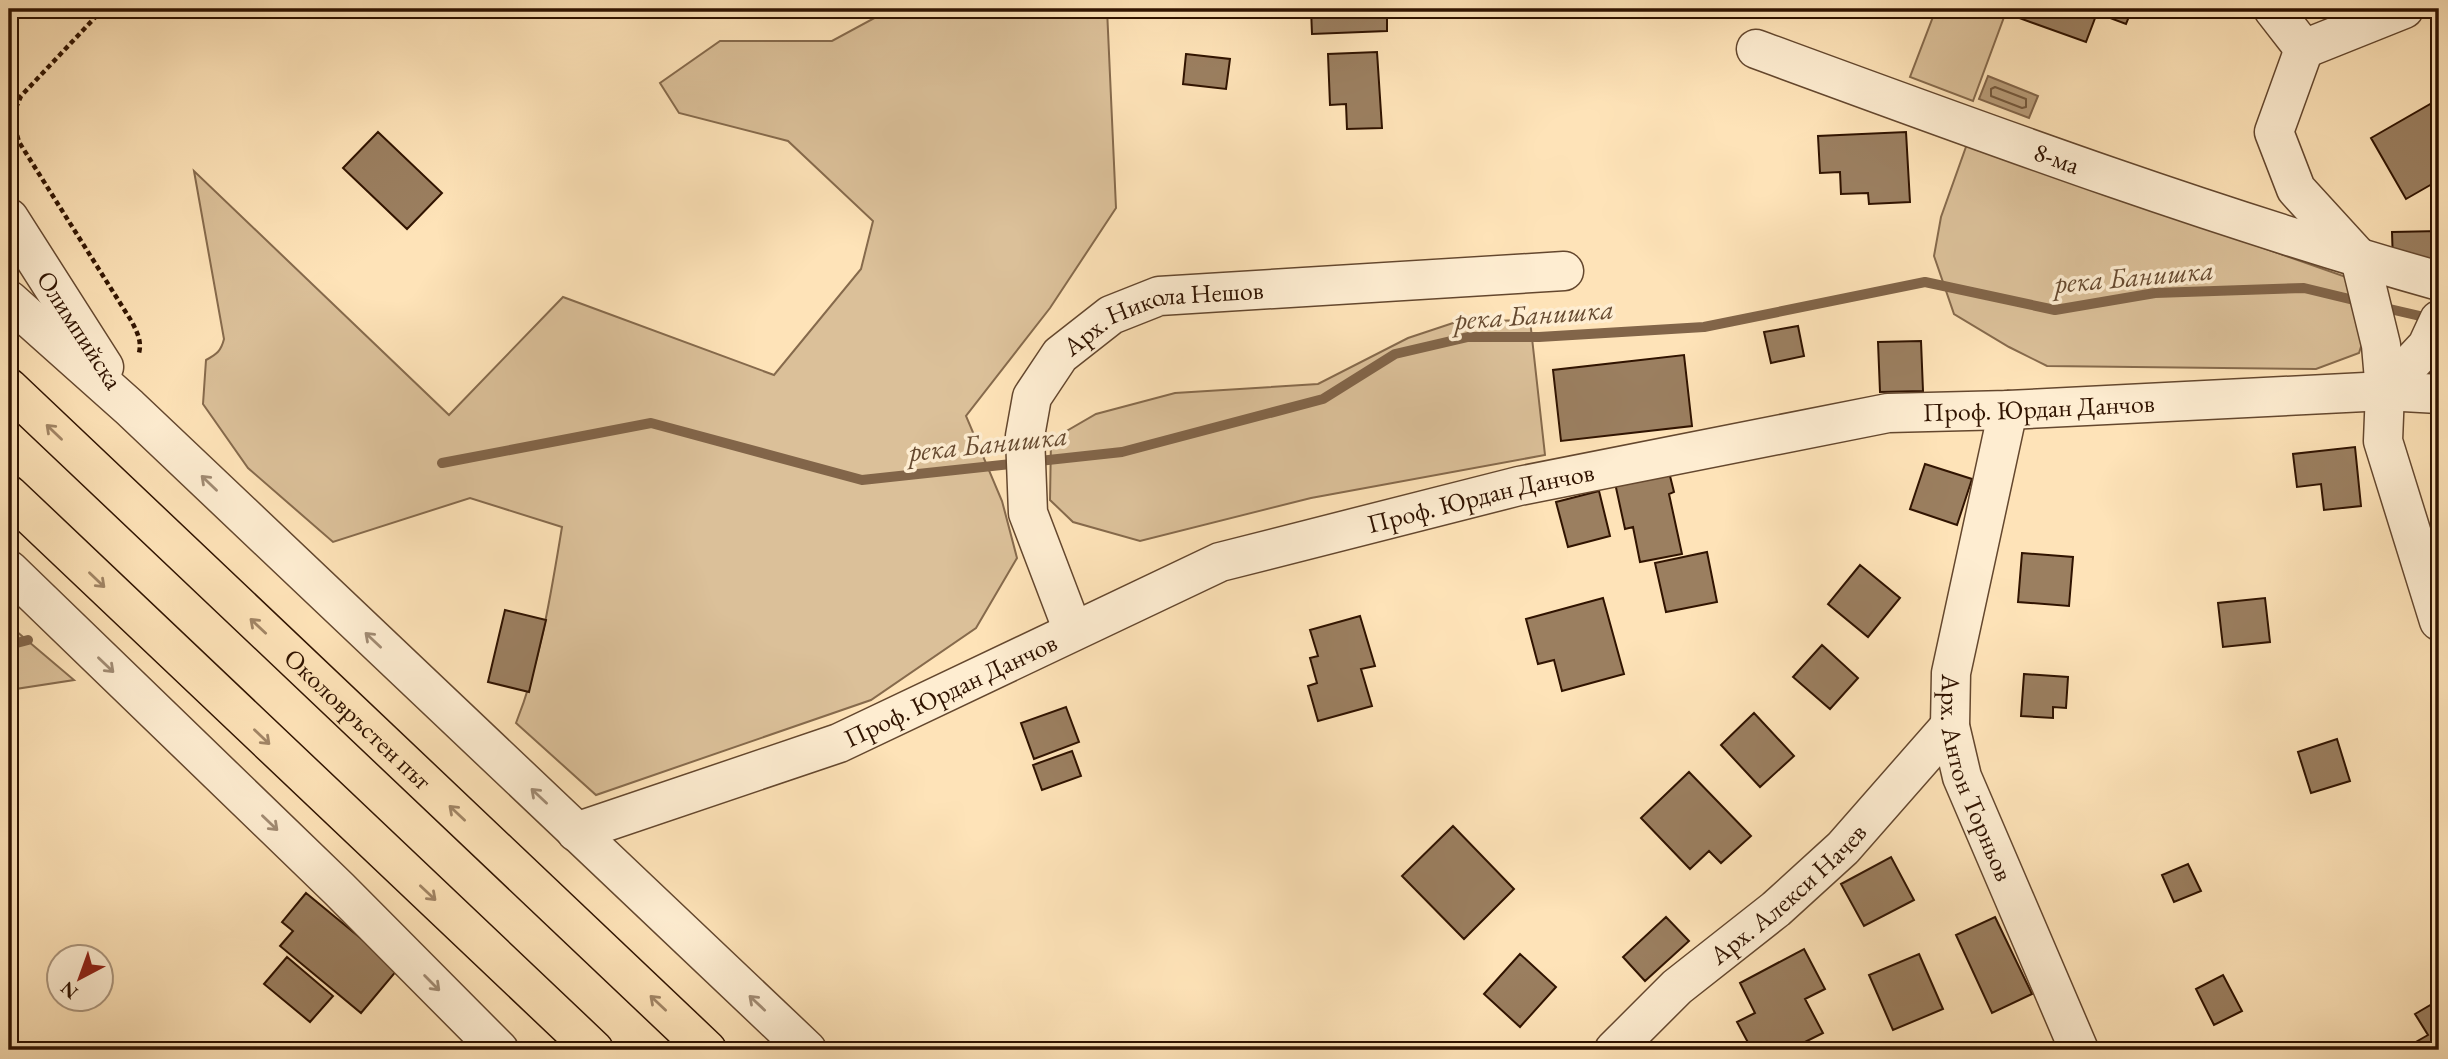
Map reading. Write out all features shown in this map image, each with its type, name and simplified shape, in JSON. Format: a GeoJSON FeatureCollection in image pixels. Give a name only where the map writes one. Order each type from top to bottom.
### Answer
{"type":"FeatureCollection","features":[{"type":"Feature","properties":{"kind":"highway","name":"Околовръстен път"},"geometry":{"type":"LineString","coordinates":[[9,388],[707,1050]]}},
{"type":"Feature","properties":{"kind":"highway"},"geometry":{"type":"LineString","coordinates":[[9,495],[594,1050]]}},
{"type":"Feature","properties":{"kind":"street"},"geometry":{"type":"LineString","coordinates":[[2273,9],[2304,49]]}},
{"type":"Feature","properties":{"kind":"street"},"geometry":{"type":"LineString","coordinates":[[2404,9],[2304,49],[2274,132],[2296,189],[2360,259],[2381,345],[2385,391],[2382,441],[2439,621]]}},
{"type":"Feature","properties":{"kind":"street","name":"8-ма"},"geometry":{"type":"LineString","coordinates":[[1756,49],[2095,173],[2360,259],[2439,281]]}},
{"type":"Feature","properties":{"kind":"street","name":"Олимпийска"},"geometry":{"type":"LineString","coordinates":[[9,218],[129,407]]}},
{"type":"Feature","properties":{"kind":"street","name":"Арх. Никола Нешов"},"geometry":{"type":"LineString","coordinates":[[1073,631],[1028,513],[1025,436],[1032,397],[1060,355],[1111,315],[1159,296],[1564,271]]}},
{"type":"Feature","properties":{"kind":"street"},"geometry":{"type":"LineString","coordinates":[[9,300],[129,407],[807,1050]]}},
{"type":"Feature","properties":{"kind":"street"},"geometry":{"type":"LineString","coordinates":[[2385,391],[2433,333]]}},
{"type":"Feature","properties":{"kind":"street","name":"Проф. Юрдан Данчов"},"geometry":{"type":"LineString","coordinates":[[576,832],[839,743],[1220,562],[1519,486],[1888,413],[2008,410],[2385,391],[2439,394]]}},
{"type":"Feature","properties":{"kind":"street","name":"Арх. Антон Торньов"},"geometry":{"type":"LineString","coordinates":[[2008,410],[1951,673],[1950,726],[1962,777],[2079,1050]]}},
{"type":"Feature","properties":{"kind":"street"},"geometry":{"type":"LineString","coordinates":[[9,570],[24,596],[329,880],[499,1050]]}},
{"type":"Feature","properties":{"kind":"street","name":"Арх. Алекси Начев"},"geometry":{"type":"LineString","coordinates":[[1614,1050],[1677,987],[1776,909],[1843,848],[1950,726]]}},
{"type":"Feature","properties":{"kind":"path"},"geometry":{"type":"LineString","coordinates":[[103,9],[21,96],[12,117],[19,142],[132,322],[141,346],[138,358]]}},
{"type":"Feature","properties":{"kind":"shaded area"},"geometry":{"type":"Polygon","coordinates":[[[891,9],[1107,9],[1116,208],[1050,308],[966,416],[1002,501],[1017,558],[976,628],[871,700],[596,795],[516,723],[539,651],[562,527],[470,498],[333,542],[248,468],[203,404],[206,360],[218,352],[224,339],[194,171],[449,415],[563,297],[774,375],[861,269],[873,221],[788,141],[679,113],[660,83],[720,41],[832,41],[891,9]]]}},
{"type":"Feature","properties":{"kind":"shaded area"},"geometry":{"type":"Polygon","coordinates":[[[1936,9],[2007,9],[1973,101],[1910,77],[1936,9]]]}},
{"type":"Feature","properties":{"kind":"shaded area"},"geometry":{"type":"Polygon","coordinates":[[[1967,144],[2346,277],[2366,331],[2359,353],[2316,369],[2047,366],[2009,347],[1954,314],[1934,256],[1941,217],[1967,144]]]}},
{"type":"Feature","properties":{"kind":"shaded area"},"geometry":{"type":"Polygon","coordinates":[[[1530,320],[1545,455],[1311,498],[1140,541],[1073,522],[1050,500],[1051,440],[1096,414],[1175,393],[1318,384],[1408,338],[1456,322],[1530,320]]]}},
{"type":"Feature","properties":{"kind":"shaded area"},"geometry":{"type":"Polygon","coordinates":[[[9,625],[74,680],[9,690],[9,625]]]}},
{"type":"Feature","properties":{"kind":"water"},"geometry":{"type":"Polygon","coordinates":[[[1988,76],[2038,96],[2029,118],[1979,99],[1988,76]]]}},
{"type":"Feature","properties":{"kind":"building"},"geometry":{"type":"Polygon","coordinates":[[[1311,9],[1387,9],[1387,31],[1312,34],[1311,9]]]}},
{"type":"Feature","properties":{"kind":"building"},"geometry":{"type":"Polygon","coordinates":[[[2022,9],[2132,9],[2126,24],[2097,13],[2086,42],[2019,18],[2022,9]]]}},
{"type":"Feature","properties":{"kind":"building"},"geometry":{"type":"Polygon","coordinates":[[[1377,52],[1382,128],[1347,129],[1346,104],[1330,105],[1328,54],[1377,52]]]}},
{"type":"Feature","properties":{"kind":"building"},"geometry":{"type":"Polygon","coordinates":[[[1186,54],[1230,59],[1226,89],[1183,84],[1186,54]]]}},
{"type":"Feature","properties":{"kind":"building"},"geometry":{"type":"Polygon","coordinates":[[[2439,99],[2439,180],[2406,199],[2371,138],[2439,99]]]}},
{"type":"Feature","properties":{"kind":"building"},"geometry":{"type":"Polygon","coordinates":[[[378,132],[442,193],[407,229],[343,168],[378,132]]]}},
{"type":"Feature","properties":{"kind":"building"},"geometry":{"type":"Polygon","coordinates":[[[1906,132],[1910,202],[1869,204],[1868,193],[1841,194],[1840,172],[1820,173],[1818,136],[1906,132]]]}},
{"type":"Feature","properties":{"kind":"building"},"geometry":{"type":"Polygon","coordinates":[[[2439,231],[2439,263],[2393,263],[2392,232],[2439,231]]]}},
{"type":"Feature","properties":{"kind":"building"},"geometry":{"type":"Polygon","coordinates":[[[1798,326],[1804,356],[1771,363],[1764,332],[1798,326]]]}},
{"type":"Feature","properties":{"kind":"building"},"geometry":{"type":"Polygon","coordinates":[[[1921,341],[1923,391],[1880,392],[1878,342],[1921,341]]]}},
{"type":"Feature","properties":{"kind":"building"},"geometry":{"type":"Polygon","coordinates":[[[1684,355],[1692,426],[1561,441],[1553,370],[1684,355]]]}},
{"type":"Feature","properties":{"kind":"building"},"geometry":{"type":"Polygon","coordinates":[[[2355,447],[2361,506],[2324,510],[2321,484],[2297,487],[2293,454],[2355,447]]]}},
{"type":"Feature","properties":{"kind":"building"},"geometry":{"type":"Polygon","coordinates":[[[1925,464],[1972,479],[1957,525],[1910,509],[1925,464]]]}},
{"type":"Feature","properties":{"kind":"building"},"geometry":{"type":"Polygon","coordinates":[[[1669,472],[1674,492],[1669,494],[1682,554],[1640,562],[1633,527],[1625,529],[1615,483],[1669,472]]]}},
{"type":"Feature","properties":{"kind":"building"},"geometry":{"type":"Polygon","coordinates":[[[1599,491],[1610,536],[1568,547],[1556,502],[1599,491]]]}},
{"type":"Feature","properties":{"kind":"building"},"geometry":{"type":"Polygon","coordinates":[[[1707,552],[1717,602],[1666,612],[1655,563],[1707,552]]]}},
{"type":"Feature","properties":{"kind":"building"},"geometry":{"type":"Polygon","coordinates":[[[2022,553],[2073,557],[2069,606],[2018,602],[2022,553]]]}},
{"type":"Feature","properties":{"kind":"building"},"geometry":{"type":"Polygon","coordinates":[[[1860,565],[1900,598],[1868,637],[1828,604],[1860,565]]]}},
{"type":"Feature","properties":{"kind":"building"},"geometry":{"type":"Polygon","coordinates":[[[1603,598],[1624,674],[1562,691],[1554,660],[1538,664],[1526,619],[1603,598]]]}},
{"type":"Feature","properties":{"kind":"building"},"geometry":{"type":"Polygon","coordinates":[[[2265,598],[2270,642],[2223,647],[2218,603],[2265,598]]]}},
{"type":"Feature","properties":{"kind":"building"},"geometry":{"type":"Polygon","coordinates":[[[505,610],[546,620],[529,692],[488,682],[505,610]]]}},
{"type":"Feature","properties":{"kind":"building"},"geometry":{"type":"Polygon","coordinates":[[[1360,616],[1375,666],[1361,669],[1372,706],[1318,721],[1308,686],[1317,683],[1310,658],[1318,656],[1310,630],[1360,616]]]}},
{"type":"Feature","properties":{"kind":"building"},"geometry":{"type":"Polygon","coordinates":[[[1822,645],[1858,678],[1830,709],[1793,677],[1822,645]]]}},
{"type":"Feature","properties":{"kind":"building"},"geometry":{"type":"Polygon","coordinates":[[[2024,674],[2068,677],[2066,708],[2053,707],[2053,718],[2021,716],[2024,674]]]}},
{"type":"Feature","properties":{"kind":"building"},"geometry":{"type":"Polygon","coordinates":[[[1066,707],[1079,742],[1034,759],[1021,723],[1066,707]]]}},
{"type":"Feature","properties":{"kind":"building"},"geometry":{"type":"Polygon","coordinates":[[[1754,713],[1794,756],[1760,787],[1721,745],[1754,713]]]}},
{"type":"Feature","properties":{"kind":"building"},"geometry":{"type":"Polygon","coordinates":[[[2337,739],[2350,781],[2311,793],[2298,752],[2337,739]]]}},
{"type":"Feature","properties":{"kind":"building"},"geometry":{"type":"Polygon","coordinates":[[[1072,751],[1081,776],[1042,790],[1033,765],[1072,751]]]}},
{"type":"Feature","properties":{"kind":"building"},"geometry":{"type":"Polygon","coordinates":[[[1689,772],[1751,836],[1721,863],[1709,851],[1690,869],[1641,818],[1689,772]]]}},
{"type":"Feature","properties":{"kind":"building"},"geometry":{"type":"Polygon","coordinates":[[[1453,826],[1514,889],[1464,939],[1402,876],[1453,826]]]}},
{"type":"Feature","properties":{"kind":"building"},"geometry":{"type":"Polygon","coordinates":[[[1891,857],[1914,900],[1864,926],[1841,884],[1891,857]]]}},
{"type":"Feature","properties":{"kind":"building"},"geometry":{"type":"Polygon","coordinates":[[[2188,864],[2201,891],[2174,902],[2162,875],[2188,864]]]}},
{"type":"Feature","properties":{"kind":"building"},"geometry":{"type":"Polygon","coordinates":[[[306,893],[398,969],[361,1013],[280,946],[293,931],[282,922],[306,893]]]}},
{"type":"Feature","properties":{"kind":"building"},"geometry":{"type":"Polygon","coordinates":[[[1666,917],[1689,941],[1645,981],[1623,957],[1666,917]]]}},
{"type":"Feature","properties":{"kind":"building"},"geometry":{"type":"Polygon","coordinates":[[[1995,917],[2032,994],[1992,1013],[1956,935],[1995,917]]]}},
{"type":"Feature","properties":{"kind":"building"},"geometry":{"type":"Polygon","coordinates":[[[1804,949],[1825,989],[1805,999],[1823,1033],[1789,1050],[1752,1050],[1737,1022],[1755,1013],[1740,983],[1804,949]]]}},
{"type":"Feature","properties":{"kind":"building"},"geometry":{"type":"Polygon","coordinates":[[[1520,954],[1556,987],[1520,1027],[1484,994],[1520,954]]]}},
{"type":"Feature","properties":{"kind":"building"},"geometry":{"type":"Polygon","coordinates":[[[1919,954],[1943,1009],[1893,1030],[1869,975],[1919,954]]]}},
{"type":"Feature","properties":{"kind":"building"},"geometry":{"type":"Polygon","coordinates":[[[287,957],[333,996],[310,1022],[264,984],[287,957]]]}},
{"type":"Feature","properties":{"kind":"building"},"geometry":{"type":"Polygon","coordinates":[[[2223,975],[2242,1011],[2214,1025],[2196,989],[2223,975]]]}},
{"type":"Feature","properties":{"kind":"building"},"geometry":{"type":"Polygon","coordinates":[[[2439,1000],[2439,1050],[2409,1050],[2407,1047],[2428,1035],[2415,1014],[2439,1000]]]}},
{"type":"Feature","properties":{"kind":"waterway","name":"река Банишка"},"geometry":{"type":"LineString","coordinates":[[442,463],[651,423],[862,480],[1122,452],[1323,399],[1395,354],[1468,337],[1539,337],[1704,327],[1925,282],[2055,310],[2155,293],[2304,288],[2362,302]]}},
{"type":"Feature","properties":{"kind":"waterway","name":"река Банишка"},"geometry":{"type":"LineString","coordinates":[[2381,307],[2433,319]]}},
{"type":"Feature","properties":{"kind":"waterway","name":"река Банишка"},"geometry":{"type":"LineString","coordinates":[[9,645],[28,640]]}}]}
